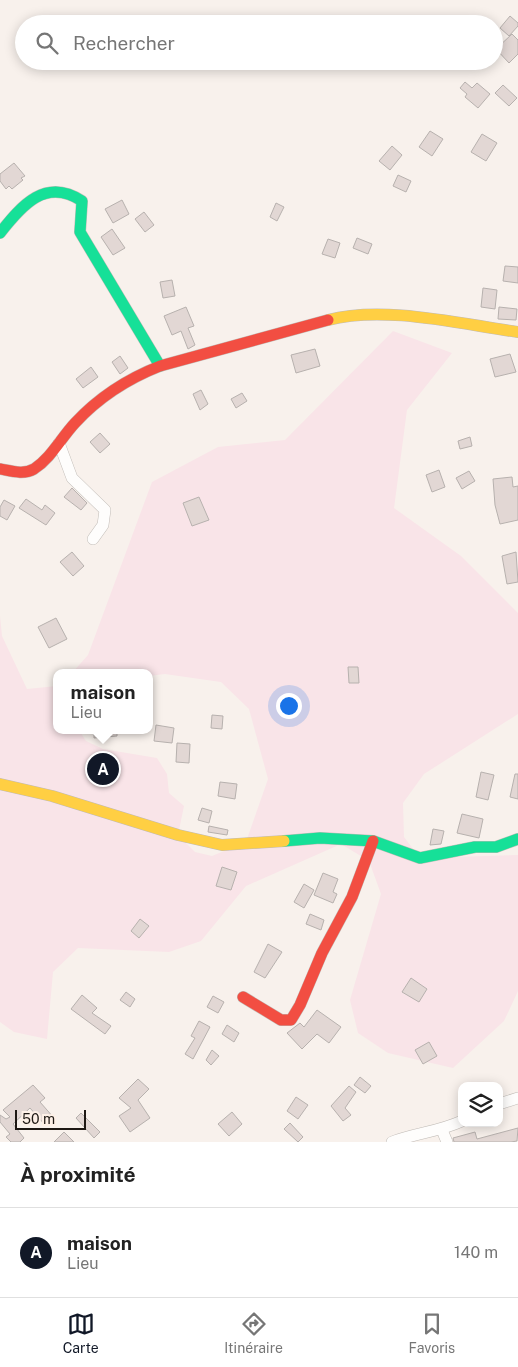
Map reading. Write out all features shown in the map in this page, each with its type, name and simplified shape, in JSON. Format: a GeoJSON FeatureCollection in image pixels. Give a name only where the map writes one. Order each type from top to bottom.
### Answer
{"type":"FeatureCollection","features":[{"type":"Feature","properties":{"kind":"street"},"geometry":{"type":"LineString","coordinates":[[0,233],[16,212],[31,199],[59,191],[72,192],[82,201],[80,232],[160,366]]}},
{"type":"Feature","properties":{"kind":"street"},"geometry":{"type":"LineString","coordinates":[[0,468],[20,472],[32,470],[43,462],[75,423],[111,390],[160,366],[340,317],[383,314],[518,332]]}},
{"type":"Feature","properties":{"kind":"street"},"geometry":{"type":"LineString","coordinates":[[59,443],[72,478],[105,510],[103,525],[93,539]]}},
{"type":"Feature","properties":{"kind":"street"},"geometry":{"type":"LineString","coordinates":[[0,784],[52,796],[178,835],[222,845],[320,838],[373,841],[420,858],[475,847],[496,847],[518,839]]}},
{"type":"Feature","properties":{"kind":"street"},"geometry":{"type":"LineString","coordinates":[[243,997],[281,1020],[286,1022],[291,1020],[300,1005],[322,953],[352,897],[373,841]]}},
{"type":"Feature","properties":{"kind":"street"},"geometry":{"type":"LineString","coordinates":[[503,1103],[518,1098]]}},
{"type":"Feature","properties":{"kind":"street"},"geometry":{"type":"LineString","coordinates":[[392,1142],[442,1130],[458,1123]]}},
{"type":"Feature","properties":{"kind":"street"},"geometry":{"type":"LineString","coordinates":[[442,1130],[446,1142]]}},
{"type":"Feature","properties":{"kind":"shaded area"},"geometry":{"type":"Polygon","coordinates":[[[393,331],[452,353],[407,410],[394,508],[461,556],[518,613],[518,714],[424,774],[403,803],[404,837],[420,858],[518,855],[518,991],[504,1021],[453,1068],[388,1053],[358,1033],[350,1000],[381,894],[369,861],[341,844],[246,886],[201,941],[169,952],[78,948],[53,972],[47,1039],[14,1032],[0,1022],[0,616],[2,636],[27,689],[53,686],[53,734],[82,734],[86,741],[103,749],[157,758],[167,774],[169,793],[184,806],[178,835],[195,852],[212,856],[246,842],[268,779],[249,709],[221,682],[165,674],[153,676],[153,669],[76,669],[88,655],[152,482],[218,447],[285,440],[393,331]]]}},
{"type":"Feature","properties":{"kind":"building"},"geometry":{"type":"Polygon","coordinates":[[[510,16],[518,23],[518,26],[509,36],[503,31],[503,24],[510,16]]]}},
{"type":"Feature","properties":{"kind":"building"},"geometry":{"type":"Polygon","coordinates":[[[512,34],[518,40],[518,54],[509,63],[503,57],[503,42],[512,34]]]}},
{"type":"Feature","properties":{"kind":"building"},"geometry":{"type":"Polygon","coordinates":[[[465,82],[472,88],[477,83],[490,94],[478,108],[465,97],[467,94],[460,88],[465,82]]]}},
{"type":"Feature","properties":{"kind":"building"},"geometry":{"type":"Polygon","coordinates":[[[503,85],[517,98],[509,106],[495,93],[503,85]]]}},
{"type":"Feature","properties":{"kind":"building"},"geometry":{"type":"Polygon","coordinates":[[[430,131],[443,139],[432,156],[419,147],[430,131]]]}},
{"type":"Feature","properties":{"kind":"building"},"geometry":{"type":"Polygon","coordinates":[[[482,134],[497,143],[486,161],[471,152],[482,134]]]}},
{"type":"Feature","properties":{"kind":"building"},"geometry":{"type":"Polygon","coordinates":[[[392,146],[402,155],[390,170],[379,161],[392,146]]]}},
{"type":"Feature","properties":{"kind":"building"},"geometry":{"type":"Polygon","coordinates":[[[14,163],[25,176],[12,189],[9,186],[6,189],[0,181],[0,174],[14,163]]]}},
{"type":"Feature","properties":{"kind":"building"},"geometry":{"type":"Polygon","coordinates":[[[398,175],[411,181],[406,192],[393,186],[398,175]]]}},
{"type":"Feature","properties":{"kind":"building"},"geometry":{"type":"Polygon","coordinates":[[[122,200],[129,214],[113,223],[105,209],[122,200]]]}},
{"type":"Feature","properties":{"kind":"building"},"geometry":{"type":"Polygon","coordinates":[[[276,203],[284,207],[277,221],[270,217],[276,203]]]}},
{"type":"Feature","properties":{"kind":"building"},"geometry":{"type":"Polygon","coordinates":[[[144,212],[154,225],[145,232],[135,219],[144,212]]]}},
{"type":"Feature","properties":{"kind":"building"},"geometry":{"type":"Polygon","coordinates":[[[112,229],[125,248],[113,255],[101,237],[112,229]]]}},
{"type":"Feature","properties":{"kind":"building"},"geometry":{"type":"Polygon","coordinates":[[[357,238],[372,244],[368,254],[353,248],[357,238]]]}},
{"type":"Feature","properties":{"kind":"building"},"geometry":{"type":"Polygon","coordinates":[[[328,239],[340,243],[335,258],[322,254],[328,239]]]}},
{"type":"Feature","properties":{"kind":"building"},"geometry":{"type":"Polygon","coordinates":[[[505,266],[518,267],[518,283],[503,281],[505,266]]]}},
{"type":"Feature","properties":{"kind":"building"},"geometry":{"type":"Polygon","coordinates":[[[172,280],[175,296],[163,298],[160,282],[172,280]]]}},
{"type":"Feature","properties":{"kind":"building"},"geometry":{"type":"Polygon","coordinates":[[[483,288],[497,290],[495,309],[481,307],[483,288]]]}},
{"type":"Feature","properties":{"kind":"building"},"geometry":{"type":"Polygon","coordinates":[[[186,307],[194,326],[188,328],[195,345],[188,349],[181,331],[172,335],[164,316],[186,307]]]}},
{"type":"Feature","properties":{"kind":"building"},"geometry":{"type":"Polygon","coordinates":[[[499,307],[517,309],[516,320],[498,319],[499,307]]]}},
{"type":"Feature","properties":{"kind":"building"},"geometry":{"type":"Polygon","coordinates":[[[315,349],[320,366],[296,373],[291,355],[315,349]]]}},
{"type":"Feature","properties":{"kind":"building"},"geometry":{"type":"Polygon","coordinates":[[[510,354],[516,372],[495,377],[490,359],[510,354]]]}},
{"type":"Feature","properties":{"kind":"building"},"geometry":{"type":"Polygon","coordinates":[[[120,356],[128,368],[120,374],[112,362],[120,356]]]}},
{"type":"Feature","properties":{"kind":"building"},"geometry":{"type":"Polygon","coordinates":[[[91,367],[98,377],[83,388],[76,379],[91,367]]]}},
{"type":"Feature","properties":{"kind":"building"},"geometry":{"type":"Polygon","coordinates":[[[201,390],[208,404],[200,410],[193,394],[201,390]]]}},
{"type":"Feature","properties":{"kind":"building"},"geometry":{"type":"Polygon","coordinates":[[[242,393],[247,401],[236,408],[231,399],[242,393]]]}},
{"type":"Feature","properties":{"kind":"building"},"geometry":{"type":"Polygon","coordinates":[[[100,433],[110,444],[100,453],[90,442],[100,433]]]}},
{"type":"Feature","properties":{"kind":"building"},"geometry":{"type":"Polygon","coordinates":[[[470,437],[472,446],[460,449],[458,441],[470,437]]]}},
{"type":"Feature","properties":{"kind":"building"},"geometry":{"type":"Polygon","coordinates":[[[439,470],[445,487],[432,492],[426,475],[439,470]]]}},
{"type":"Feature","properties":{"kind":"building"},"geometry":{"type":"Polygon","coordinates":[[[469,471],[475,481],[462,489],[456,478],[469,471]]]}},
{"type":"Feature","properties":{"kind":"building"},"geometry":{"type":"Polygon","coordinates":[[[512,477],[513,487],[518,486],[518,520],[500,524],[495,505],[493,479],[512,477]]]}},
{"type":"Feature","properties":{"kind":"building"},"geometry":{"type":"Polygon","coordinates":[[[72,488],[87,503],[81,510],[64,497],[72,488]]]}},
{"type":"Feature","properties":{"kind":"building"},"geometry":{"type":"Polygon","coordinates":[[[199,497],[209,520],[192,526],[183,503],[199,497]]]}},
{"type":"Feature","properties":{"kind":"building"},"geometry":{"type":"Polygon","coordinates":[[[26,499],[42,510],[45,505],[55,513],[46,525],[19,508],[26,499]]]}},
{"type":"Feature","properties":{"kind":"building"},"geometry":{"type":"Polygon","coordinates":[[[4,500],[15,506],[7,520],[0,516],[0,507],[4,500]]]}},
{"type":"Feature","properties":{"kind":"building"},"geometry":{"type":"Polygon","coordinates":[[[72,552],[84,566],[73,576],[60,562],[72,552]]]}},
{"type":"Feature","properties":{"kind":"building"},"geometry":{"type":"Polygon","coordinates":[[[516,552],[518,582],[507,584],[502,556],[516,552]]]}},
{"type":"Feature","properties":{"kind":"building"},"geometry":{"type":"Polygon","coordinates":[[[56,618],[67,639],[49,648],[38,627],[56,618]]]}},
{"type":"Feature","properties":{"kind":"building"},"geometry":{"type":"Polygon","coordinates":[[[348,667],[358,667],[359,683],[349,683],[348,667]]]}},
{"type":"Feature","properties":{"kind":"building"},"geometry":{"type":"Polygon","coordinates":[[[212,715],[223,716],[222,729],[211,728],[212,715]]]}},
{"type":"Feature","properties":{"kind":"building"},"geometry":{"type":"Polygon","coordinates":[[[156,725],[174,728],[172,743],[154,741],[156,725]]]}},
{"type":"Feature","properties":{"kind":"building"},"geometry":{"type":"Polygon","coordinates":[[[94,734],[117,734],[117,736],[94,738],[94,734]]]}},
{"type":"Feature","properties":{"kind":"building"},"geometry":{"type":"Polygon","coordinates":[[[177,743],[190,744],[189,763],[176,762],[177,743]]]}},
{"type":"Feature","properties":{"kind":"building"},"geometry":{"type":"Polygon","coordinates":[[[95,760],[113,763],[113,778],[92,775],[95,760]]]}},
{"type":"Feature","properties":{"kind":"building"},"geometry":{"type":"Polygon","coordinates":[[[481,772],[494,775],[488,800],[476,797],[481,772]]]}},
{"type":"Feature","properties":{"kind":"building"},"geometry":{"type":"Polygon","coordinates":[[[515,774],[518,774],[518,799],[510,797],[515,774]]]}},
{"type":"Feature","properties":{"kind":"building"},"geometry":{"type":"Polygon","coordinates":[[[220,782],[237,784],[235,799],[218,796],[220,782]]]}},
{"type":"Feature","properties":{"kind":"building"},"geometry":{"type":"Polygon","coordinates":[[[202,808],[212,811],[209,823],[198,820],[202,808]]]}},
{"type":"Feature","properties":{"kind":"building"},"geometry":{"type":"Polygon","coordinates":[[[462,814],[483,819],[479,838],[457,833],[462,814]]]}},
{"type":"Feature","properties":{"kind":"building"},"geometry":{"type":"Polygon","coordinates":[[[209,826],[228,830],[227,835],[208,832],[209,826]]]}},
{"type":"Feature","properties":{"kind":"building"},"geometry":{"type":"Polygon","coordinates":[[[433,829],[444,831],[441,844],[430,845],[433,829]]]}},
{"type":"Feature","properties":{"kind":"building"},"geometry":{"type":"Polygon","coordinates":[[[222,867],[237,872],[231,890],[216,886],[222,867]]]}},
{"type":"Feature","properties":{"kind":"building"},"geometry":{"type":"Polygon","coordinates":[[[323,873],[338,879],[333,892],[337,894],[333,903],[314,895],[323,873]]]}},
{"type":"Feature","properties":{"kind":"building"},"geometry":{"type":"Polygon","coordinates":[[[304,884],[314,890],[304,908],[294,902],[304,884]]]}},
{"type":"Feature","properties":{"kind":"building"},"geometry":{"type":"Polygon","coordinates":[[[310,914],[324,920],[321,930],[306,924],[310,914]]]}},
{"type":"Feature","properties":{"kind":"building"},"geometry":{"type":"Polygon","coordinates":[[[140,919],[149,926],[139,938],[131,931],[140,919]]]}},
{"type":"Feature","properties":{"kind":"building"},"geometry":{"type":"Polygon","coordinates":[[[268,944],[282,952],[265,978],[254,972],[268,944]]]}},
{"type":"Feature","properties":{"kind":"building"},"geometry":{"type":"Polygon","coordinates":[[[411,978],[427,989],[419,1002],[402,992],[411,978]]]}},
{"type":"Feature","properties":{"kind":"building"},"geometry":{"type":"Polygon","coordinates":[[[126,992],[135,999],[130,1007],[120,1000],[126,992]]]}},
{"type":"Feature","properties":{"kind":"building"},"geometry":{"type":"Polygon","coordinates":[[[82,995],[97,1008],[92,1013],[111,1026],[105,1034],[71,1009],[82,995]]]}},
{"type":"Feature","properties":{"kind":"building"},"geometry":{"type":"Polygon","coordinates":[[[213,996],[224,1002],[218,1013],[207,1007],[213,996]]]}},
{"type":"Feature","properties":{"kind":"building"},"geometry":{"type":"Polygon","coordinates":[[[317,1010],[341,1027],[329,1043],[317,1034],[302,1049],[287,1033],[300,1023],[304,1027],[317,1010]]]}},
{"type":"Feature","properties":{"kind":"building"},"geometry":{"type":"Polygon","coordinates":[[[199,1021],[210,1027],[193,1059],[185,1054],[195,1038],[191,1036],[199,1021]]]}},
{"type":"Feature","properties":{"kind":"building"},"geometry":{"type":"Polygon","coordinates":[[[227,1025],[239,1033],[234,1042],[222,1034],[227,1025]]]}},
{"type":"Feature","properties":{"kind":"building"},"geometry":{"type":"Polygon","coordinates":[[[429,1042],[437,1056],[423,1064],[415,1050],[429,1042]]]}},
{"type":"Feature","properties":{"kind":"building"},"geometry":{"type":"Polygon","coordinates":[[[212,1050],[219,1056],[211,1065],[206,1060],[212,1050]]]}},
{"type":"Feature","properties":{"kind":"building"},"geometry":{"type":"Polygon","coordinates":[[[360,1077],[371,1086],[365,1093],[354,1085],[360,1077]]]}},
{"type":"Feature","properties":{"kind":"building"},"geometry":{"type":"Polygon","coordinates":[[[138,1079],[149,1089],[138,1100],[150,1118],[130,1132],[119,1116],[131,1108],[119,1098],[138,1079]]]}},
{"type":"Feature","properties":{"kind":"building"},"geometry":{"type":"Polygon","coordinates":[[[33,1085],[45,1098],[40,1102],[54,1118],[46,1126],[30,1108],[13,1124],[24,1138],[20,1142],[11,1142],[6,1137],[10,1134],[0,1122],[0,1115],[6,1119],[10,1117],[3,1110],[33,1085]]]}},
{"type":"Feature","properties":{"kind":"building"},"geometry":{"type":"Polygon","coordinates":[[[349,1086],[356,1092],[345,1108],[351,1115],[343,1121],[331,1106],[349,1086]]]}},
{"type":"Feature","properties":{"kind":"building"},"geometry":{"type":"Polygon","coordinates":[[[296,1097],[308,1105],[298,1119],[287,1111],[296,1097]]]}},
{"type":"Feature","properties":{"kind":"building"},"geometry":{"type":"Polygon","coordinates":[[[232,1112],[242,1124],[229,1136],[218,1124],[232,1112]]]}},
{"type":"Feature","properties":{"kind":"building"},"geometry":{"type":"Polygon","coordinates":[[[81,1113],[100,1132],[94,1138],[76,1118],[81,1113]]]}},
{"type":"Feature","properties":{"kind":"building"},"geometry":{"type":"Polygon","coordinates":[[[290,1123],[303,1137],[298,1142],[284,1129],[290,1123]]]}},
{"type":"Feature","properties":{"kind":"building"},"geometry":{"type":"Polygon","coordinates":[[[518,1128],[517,1141],[511,1142],[454,1142],[453,1138],[475,1132],[477,1139],[518,1128]]]}},
{"type":"Feature","properties":{"kind":"building"},"geometry":{"type":"Polygon","coordinates":[[[64,1132],[74,1142],[54,1142],[64,1132]]]}},
{"type":"Feature","properties":{"kind":"traffic: fast"},"geometry":{"type":"LineString","coordinates":[[0,233],[26,204],[46,193],[69,194],[82,201],[80,232],[160,366]]}},
{"type":"Feature","properties":{"kind":"traffic: fast"},"geometry":{"type":"LineString","coordinates":[[284,841],[320,838],[373,841],[420,858],[475,847],[496,847],[518,839]]}},
{"type":"Feature","properties":{"kind":"traffic: slow"},"geometry":{"type":"LineString","coordinates":[[328,320],[373,314],[397,315],[518,332]]}},
{"type":"Feature","properties":{"kind":"traffic: slow"},"geometry":{"type":"LineString","coordinates":[[0,784],[52,796],[178,835],[222,845],[284,841]]}},
{"type":"Feature","properties":{"kind":"traffic: jam"},"geometry":{"type":"LineString","coordinates":[[0,469],[22,472],[34,469],[51,454],[75,423],[94,405],[125,383],[148,371],[160,366],[328,320]]}},
{"type":"Feature","properties":{"kind":"traffic: jam"},"geometry":{"type":"LineString","coordinates":[[243,997],[281,1020],[291,1020],[300,1005],[322,953],[352,897],[373,841]]}},
{"type":"Feature","properties":{"kind":"place","name":"maison"},"geometry":{"type":"Point","coordinates":[103,769]}}]}
